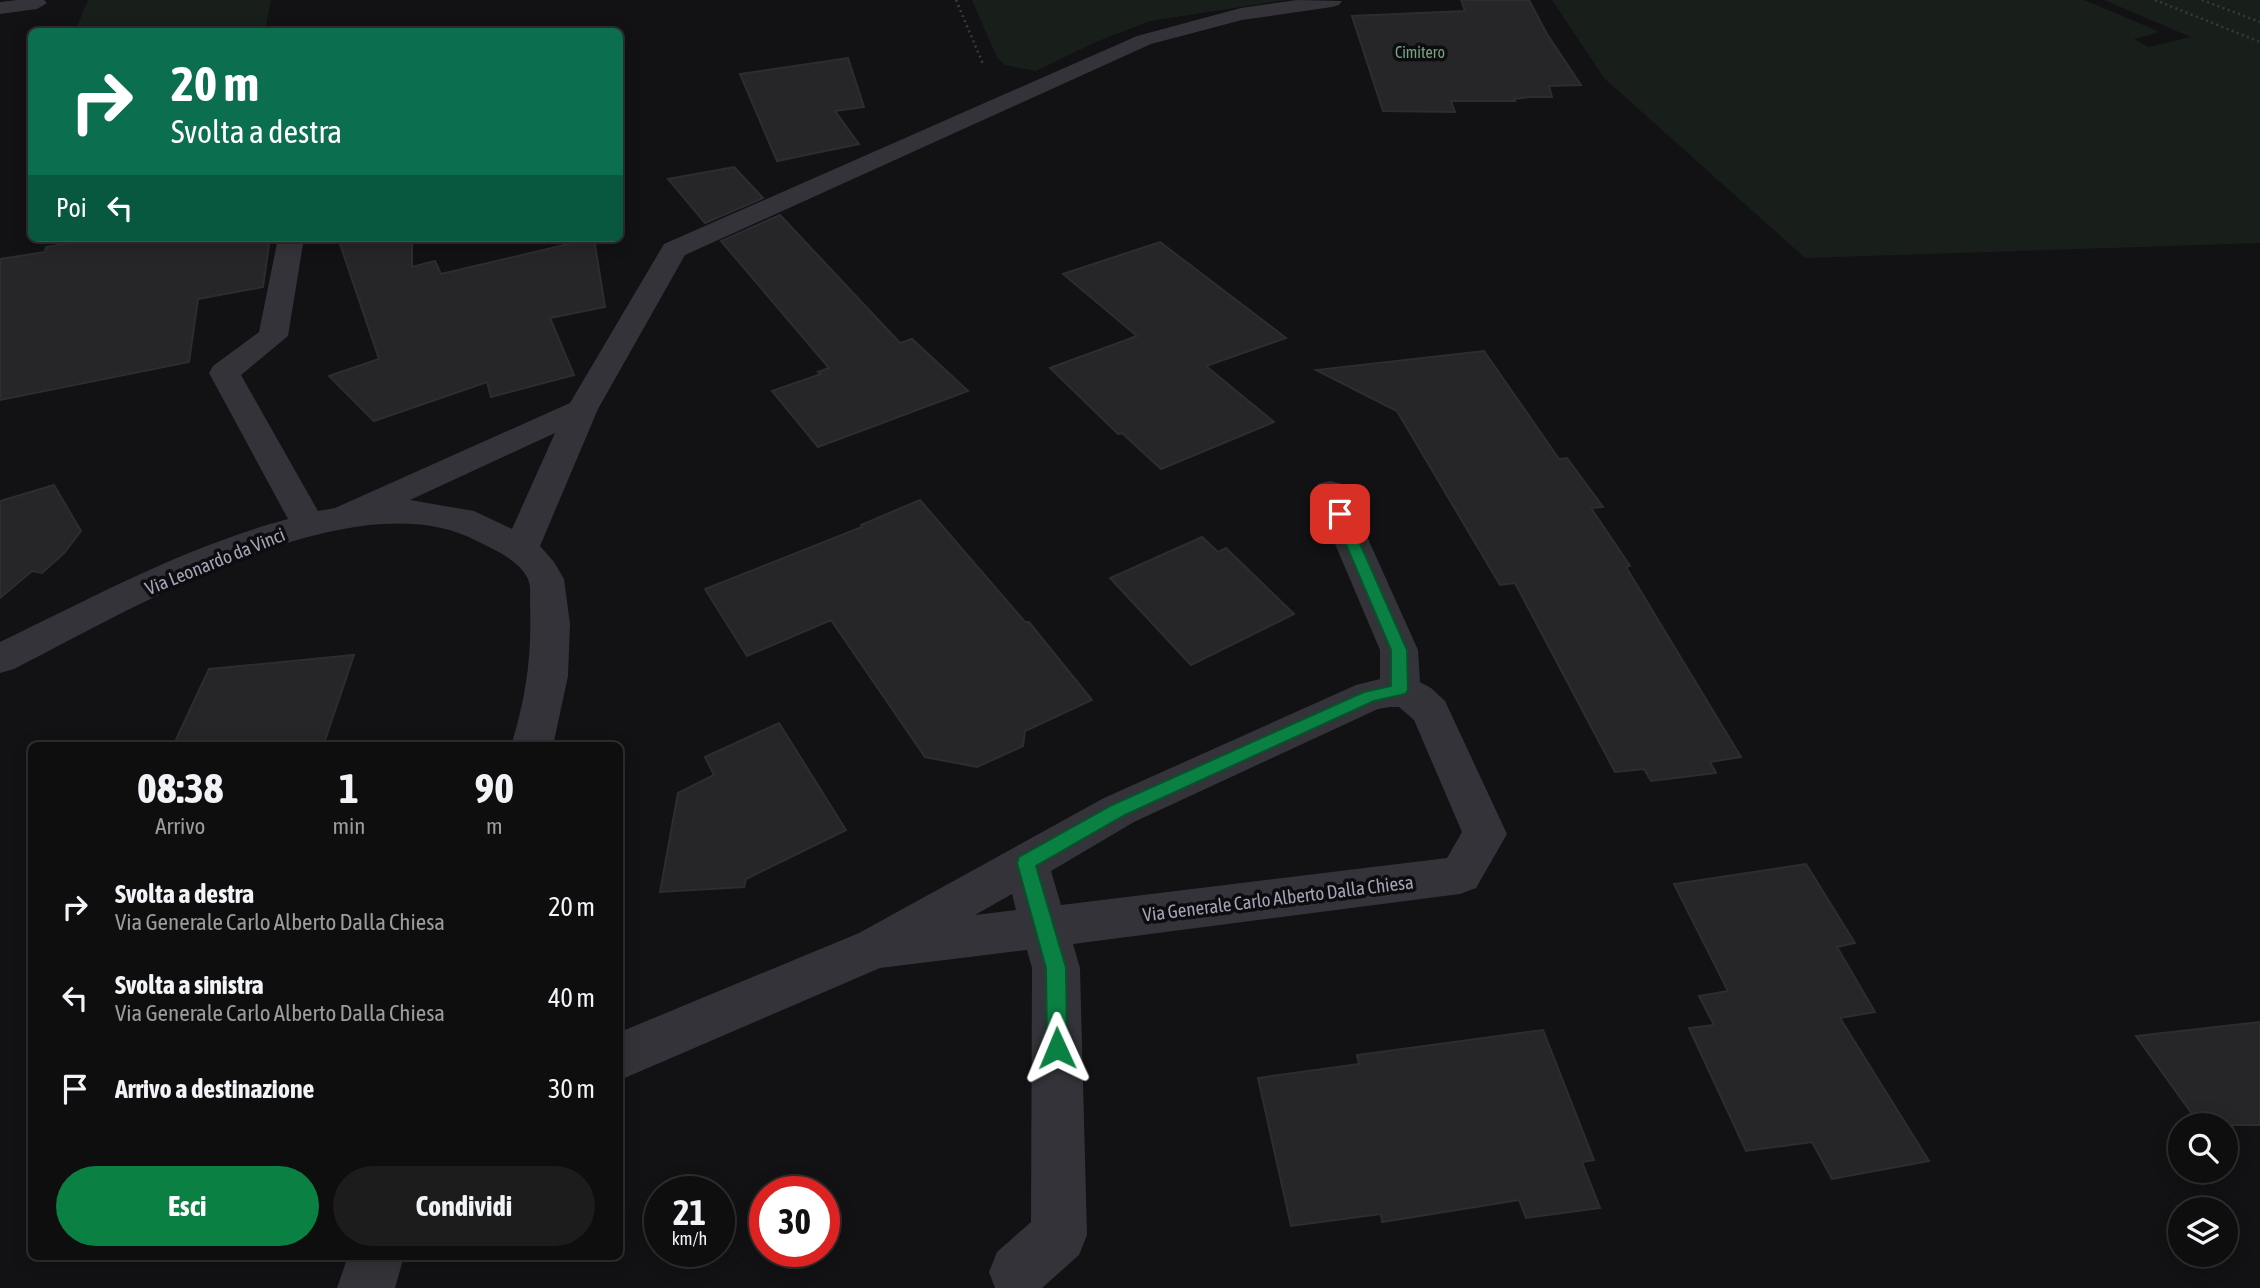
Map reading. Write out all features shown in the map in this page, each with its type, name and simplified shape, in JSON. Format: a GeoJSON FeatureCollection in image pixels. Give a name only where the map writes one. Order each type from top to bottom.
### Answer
{"type":"FeatureCollection","features":[{"type":"Feature","properties":{"kind":"street"},"geometry":{"type":"LineString","coordinates":[[521,548],[582,409],[674,250],[1144,40],[1241,14],[1332,1]]}},
{"type":"Feature","properties":{"kind":"street"},"geometry":{"type":"LineString","coordinates":[[290,242],[273,335],[224,373],[308,524]]}},
{"type":"Feature","properties":{"kind":"street"},"geometry":{"type":"LineString","coordinates":[[348,515],[582,409]]}},
{"type":"Feature","properties":{"kind":"street"},"geometry":{"type":"LineString","coordinates":[[1330,492],[1399,650],[1400,690]]}},
{"type":"Feature","properties":{"kind":"street","name":"Via Leonardo da Vinci"},"geometry":{"type":"LineString","coordinates":[[0,659],[193,566],[238,547],[308,524],[348,515],[407,511],[463,519],[521,548],[547,580],[553,642],[545,704],[533,742]]}},
{"type":"Feature","properties":{"kind":"street","name":"Via Generale Carlo Alberto Dalla Chiesa"},"geometry":{"type":"LineString","coordinates":[[623,1055],[876,948],[1119,810],[1370,696],[1400,690],[1417,696],[1431,712],[1485,834],[1460,876],[876,948]]}},
{"type":"Feature","properties":{"kind":"street"},"geometry":{"type":"LineString","coordinates":[[1017,1272],[1059,1236],[1056,968],[1026,863]]}},
{"type":"Feature","properties":{"kind":"street"},"geometry":{"type":"LineString","coordinates":[[366,1288],[375,1260]]}},
{"type":"Feature","properties":{"kind":"lane"},"geometry":{"type":"LineString","coordinates":[[0,8],[37,3]]}},
{"type":"Feature","properties":{"kind":"path"},"geometry":{"type":"LineString","coordinates":[[956,0],[984,67],[1036,88]]}},
{"type":"Feature","properties":{"kind":"path"},"geometry":{"type":"LineString","coordinates":[[2155,0],[2260,42]]}},
{"type":"Feature","properties":{"kind":"path"},"geometry":{"type":"LineString","coordinates":[[2202,0],[2260,22]]}},
{"type":"Feature","properties":{"kind":"shaded area"},"geometry":{"type":"Polygon","coordinates":[[[88,0],[271,0],[266,28],[76,28],[88,0]]]}},
{"type":"Feature","properties":{"kind":"shaded area"},"geometry":{"type":"Polygon","coordinates":[[[972,0],[1285,0],[1150,21],[1098,41],[1036,71],[1005,65],[997,58],[972,0]]]}},
{"type":"Feature","properties":{"kind":"shaded area"},"geometry":{"type":"Polygon","coordinates":[[[1552,0],[2084,0],[2160,32],[2134,39],[2148,47],[2191,37],[2104,0],[2260,0],[2260,243],[1805,258],[1604,78],[1552,0]]]}},
{"type":"Feature","properties":{"kind":"building","name":"Cimitero"},"geometry":{"type":"Polygon","coordinates":[[[1461,0],[1529,0],[1547,34],[1581,85],[1549,86],[1552,97],[1529,97],[1514,99],[1515,101],[1451,101],[1455,112],[1383,111],[1352,16],[1465,11],[1461,0]]]}},
{"type":"Feature","properties":{"kind":"building"},"geometry":{"type":"Polygon","coordinates":[[[848,58],[864,107],[835,111],[859,144],[777,161],[740,74],[848,58]]]}},
{"type":"Feature","properties":{"kind":"building"},"geometry":{"type":"Polygon","coordinates":[[[734,167],[763,198],[705,223],[668,179],[734,167]]]}},
{"type":"Feature","properties":{"kind":"building"},"geometry":{"type":"Polygon","coordinates":[[[780,215],[900,343],[912,339],[968,391],[818,447],[772,391],[821,374],[818,372],[829,368],[721,241],[780,215]]]}},
{"type":"Feature","properties":{"kind":"building"},"geometry":{"type":"Polygon","coordinates":[[[75,242],[269,242],[263,287],[198,299],[189,362],[0,400],[0,259],[45,252],[46,247],[75,242]]]}},
{"type":"Feature","properties":{"kind":"building"},"geometry":{"type":"Polygon","coordinates":[[[339,242],[412,242],[412,267],[435,261],[441,274],[577,242],[595,242],[605,307],[550,318],[574,375],[491,397],[487,382],[374,421],[329,376],[379,359],[339,242]]]}},
{"type":"Feature","properties":{"kind":"building"},"geometry":{"type":"Polygon","coordinates":[[[1160,242],[1286,338],[1206,366],[1274,422],[1161,469],[1122,433],[1118,434],[1050,368],[1137,336],[1063,274],[1160,242]]]}},
{"type":"Feature","properties":{"kind":"building"},"geometry":{"type":"Polygon","coordinates":[[[1484,351],[1559,459],[1567,458],[1603,507],[1591,508],[1630,566],[1626,567],[1741,757],[1710,762],[1716,773],[1651,781],[1644,769],[1615,772],[1515,583],[1500,585],[1397,411],[1316,370],[1484,351]]]}},
{"type":"Feature","properties":{"kind":"building"},"geometry":{"type":"Polygon","coordinates":[[[54,485],[81,531],[64,553],[42,573],[32,571],[0,598],[0,501],[54,485]]]}},
{"type":"Feature","properties":{"kind":"building"},"geometry":{"type":"Polygon","coordinates":[[[920,500],[1025,622],[1029,622],[1092,700],[1025,731],[1023,746],[977,767],[925,757],[831,620],[747,656],[705,589],[862,527],[861,525],[920,500]]]}},
{"type":"Feature","properties":{"kind":"building"},"geometry":{"type":"Polygon","coordinates":[[[1202,537],[1218,552],[1226,548],[1294,614],[1191,665],[1110,578],[1202,537]]]}},
{"type":"Feature","properties":{"kind":"building"},"geometry":{"type":"Polygon","coordinates":[[[354,655],[324,742],[175,742],[209,669],[354,655]]]}},
{"type":"Feature","properties":{"kind":"building"},"geometry":{"type":"Polygon","coordinates":[[[779,723],[846,830],[746,879],[744,887],[660,892],[678,793],[714,775],[705,757],[779,723]]]}},
{"type":"Feature","properties":{"kind":"building"},"geometry":{"type":"Polygon","coordinates":[[[1806,864],[1855,943],[1837,947],[1875,1012],[1840,1018],[1929,1161],[1832,1179],[1812,1142],[1746,1151],[1689,1028],[1714,1025],[1699,996],[1728,991],[1674,884],[1806,864]]]}},
{"type":"Feature","properties":{"kind":"building"},"geometry":{"type":"Polygon","coordinates":[[[2260,1022],[2260,1125],[2238,1125],[2238,1113],[2191,1113],[2136,1036],[2260,1022]]]}},
{"type":"Feature","properties":{"kind":"building"},"geometry":{"type":"Polygon","coordinates":[[[1543,1030],[1594,1160],[1582,1162],[1600,1208],[1526,1218],[1519,1200],[1382,1222],[1381,1214],[1291,1226],[1258,1078],[1359,1064],[1357,1055],[1543,1030]]]}},
{"type":"Feature","properties":{"kind":"route"},"geometry":{"type":"LineString","coordinates":[[1057,1048],[1056,968],[1026,863],[1119,810],[1370,696],[1400,690],[1399,650],[1340,514]]}}]}
